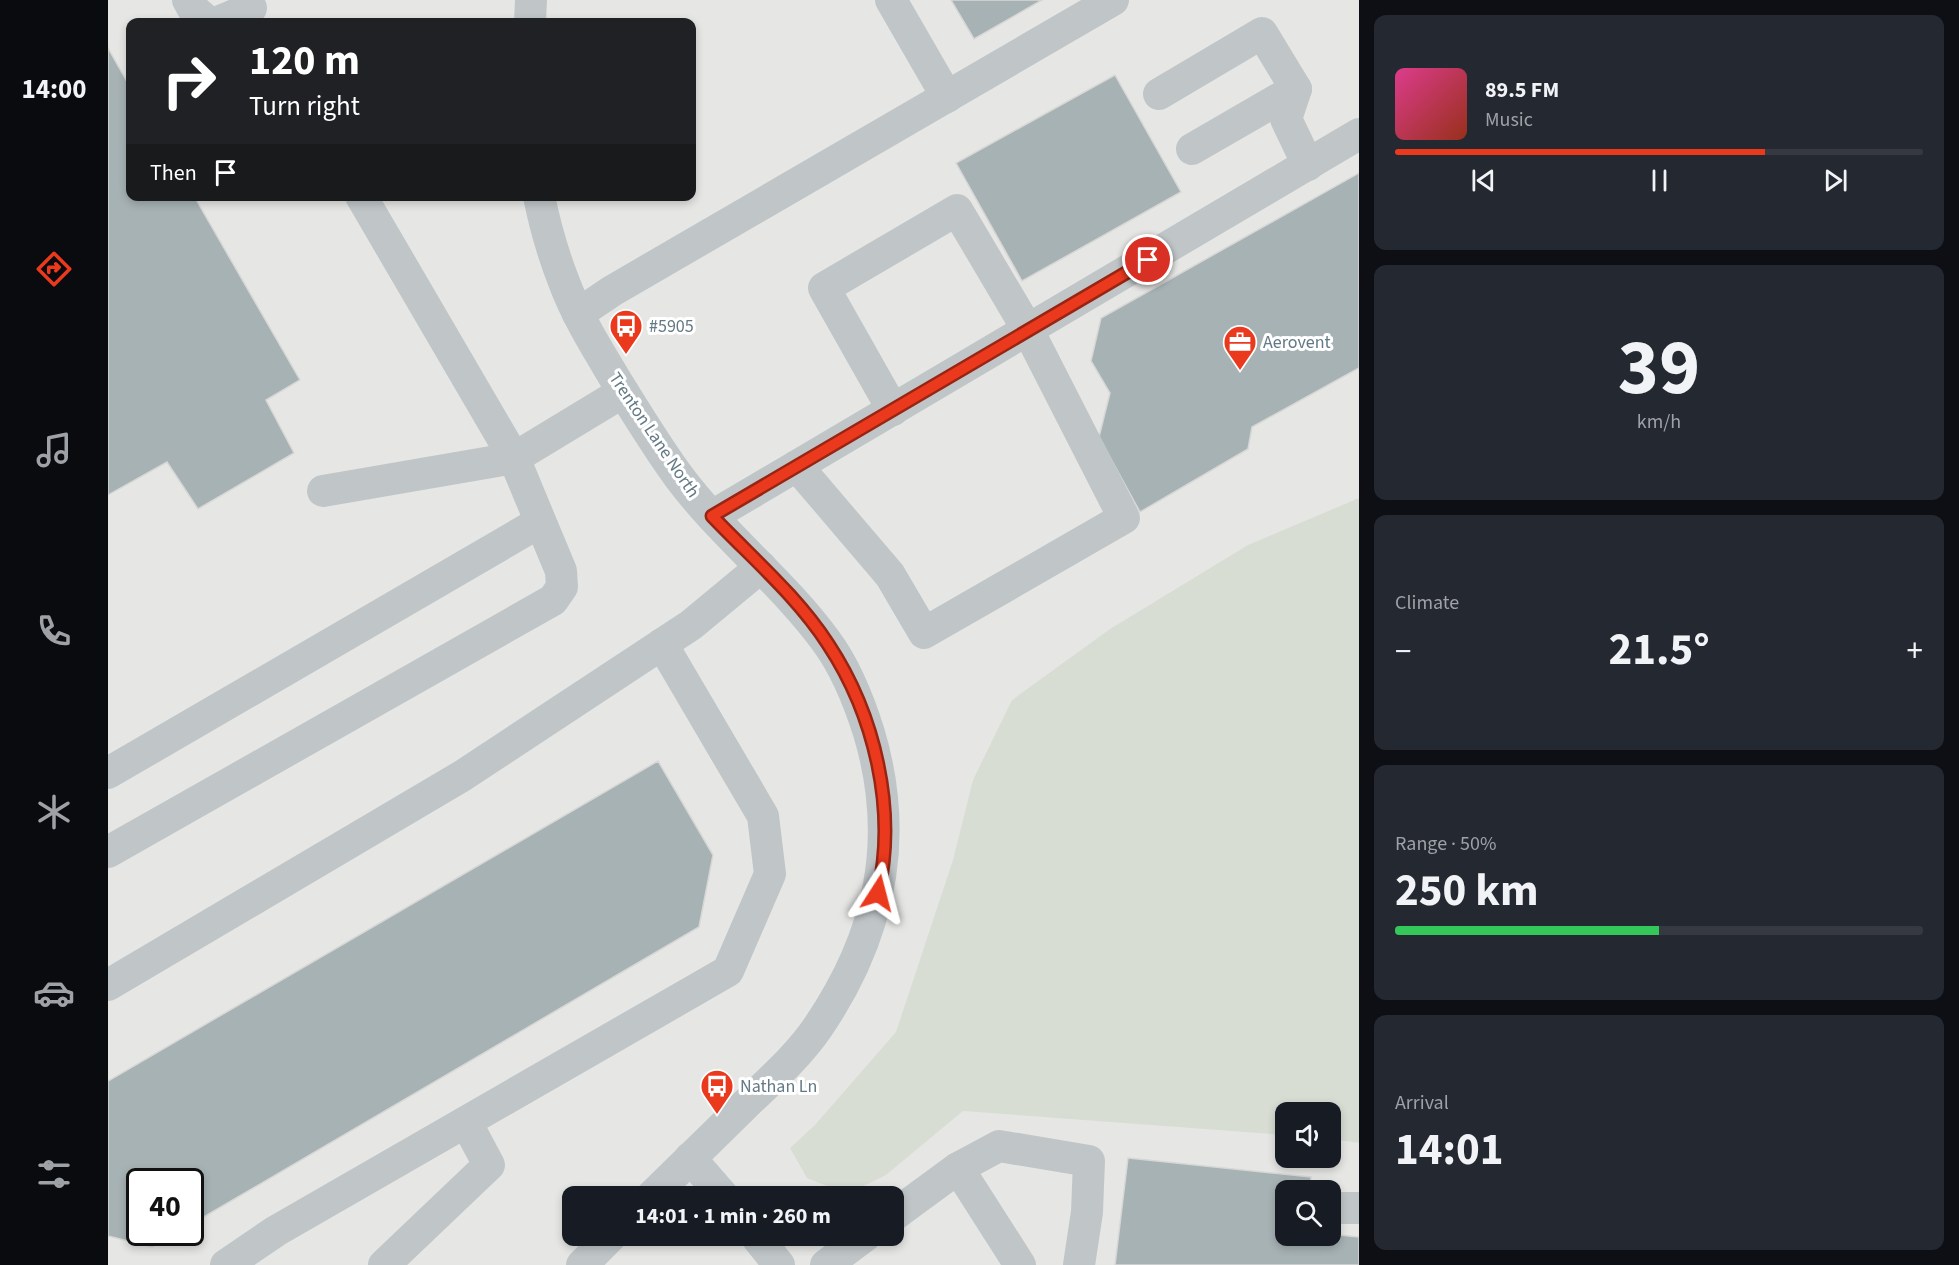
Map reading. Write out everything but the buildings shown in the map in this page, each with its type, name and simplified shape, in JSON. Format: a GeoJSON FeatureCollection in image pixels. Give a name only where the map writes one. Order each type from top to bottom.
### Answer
{"type":"FeatureCollection","features":[{"type":"Feature","properties":{"kind":"street"},"geometry":{"type":"LineString","coordinates":[[188,0],[193,9],[203,18]]}},
{"type":"Feature","properties":{"kind":"street"},"geometry":{"type":"LineString","coordinates":[[530,18],[531,0]]}},
{"type":"Feature","properties":{"kind":"street"},"geometry":{"type":"LineString","coordinates":[[891,0],[947,97]]}},
{"type":"Feature","properties":{"kind":"street"},"geometry":{"type":"LineString","coordinates":[[578,314],[612,291],[1113,0]]}},
{"type":"Feature","properties":{"kind":"street"},"geometry":{"type":"LineString","coordinates":[[231,18],[258,10]]}},
{"type":"Feature","properties":{"kind":"street"},"geometry":{"type":"LineString","coordinates":[[1159,94],[1262,33],[1296,89],[1286,119],[1308,165]]}},
{"type":"Feature","properties":{"kind":"street"},"geometry":{"type":"LineString","coordinates":[[1192,149],[1296,89]]}},
{"type":"Feature","properties":{"kind":"street"},"geometry":{"type":"LineString","coordinates":[[712,516],[1359,134]]}},
{"type":"Feature","properties":{"kind":"street"},"geometry":{"type":"LineString","coordinates":[[108,852],[553,600],[562,587],[561,571],[514,458],[364,201]]}},
{"type":"Feature","properties":{"kind":"street","name":"Trenton Lane North"},"geometry":{"type":"LineString","coordinates":[[540,201],[548,239],[564,284],[578,314],[623,392],[680,479],[712,516],[792,599],[828,644],[859,699],[875,755],[885,812],[882,875],[869,929],[847,982],[816,1030],[779,1072],[662,1186]]}},
{"type":"Feature","properties":{"kind":"street"},"geometry":{"type":"LineString","coordinates":[[797,466],[890,575],[924,633],[1124,518],[1028,330],[957,210],[824,288],[893,410]]}},
{"type":"Feature","properties":{"kind":"street"},"geometry":{"type":"LineString","coordinates":[[323,491],[514,458],[623,392]]}},
{"type":"Feature","properties":{"kind":"street"},"geometry":{"type":"LineString","coordinates":[[108,773],[540,522]]}},
{"type":"Feature","properties":{"kind":"street"},"geometry":{"type":"LineString","coordinates":[[108,985],[462,776],[691,625],[761,567]]}},
{"type":"Feature","properties":{"kind":"street"},"geometry":{"type":"LineString","coordinates":[[226,1265],[276,1231],[728,971],[770,874],[763,816],[662,644]]}},
{"type":"Feature","properties":{"kind":"street"},"geometry":{"type":"LineString","coordinates":[[384,1265],[489,1165],[466,1122]]}},
{"type":"Feature","properties":{"kind":"street"},"geometry":{"type":"LineString","coordinates":[[904,1208],[958,1168],[999,1146],[1089,1161],[1087,1212],[1079,1265]]}},
{"type":"Feature","properties":{"kind":"street"},"geometry":{"type":"LineString","coordinates":[[690,1158],[714,1186]]}},
{"type":"Feature","properties":{"kind":"street"},"geometry":{"type":"LineString","coordinates":[[958,1168],[1020,1265]]}},
{"type":"Feature","properties":{"kind":"street"},"geometry":{"type":"LineString","coordinates":[[764,1246],[779,1265]]}},
{"type":"Feature","properties":{"kind":"street"},"geometry":{"type":"LineString","coordinates":[[826,1265],[852,1246]]}},
{"type":"Feature","properties":{"kind":"shaded area"},"geometry":{"type":"Polygon","coordinates":[[[108,0],[1359,0],[1359,1265],[108,1265],[108,0]]]}},
{"type":"Feature","properties":{"kind":"shaded area"},"geometry":{"type":"Polygon","coordinates":[[[1359,498],[1359,1143],[1341,1140],[1341,1102],[1275,1102],[1275,1134],[963,1111],[886,1175],[863,1186],[827,1186],[807,1178],[790,1148],[815,1125],[896,1032],[953,860],[973,780],[1012,700],[1110,629],[1248,545],[1359,498]]]}},
{"type":"Feature","properties":{"kind":"place","name":"#5905"},"geometry":{"type":"Point","coordinates":[626,355]}},
{"type":"Feature","properties":{"kind":"place","name":"Aerovent"},"geometry":{"type":"Point","coordinates":[1240,371]}},
{"type":"Feature","properties":{"kind":"place","name":"Nathan Ln"},"geometry":{"type":"Point","coordinates":[717,1115]}},
{"type":"Feature","properties":{"kind":"route"},"geometry":{"type":"LineString","coordinates":[[878,893],[882,875],[885,812],[875,755],[859,699],[828,644],[792,599],[712,516],[1148,260]]}}]}
